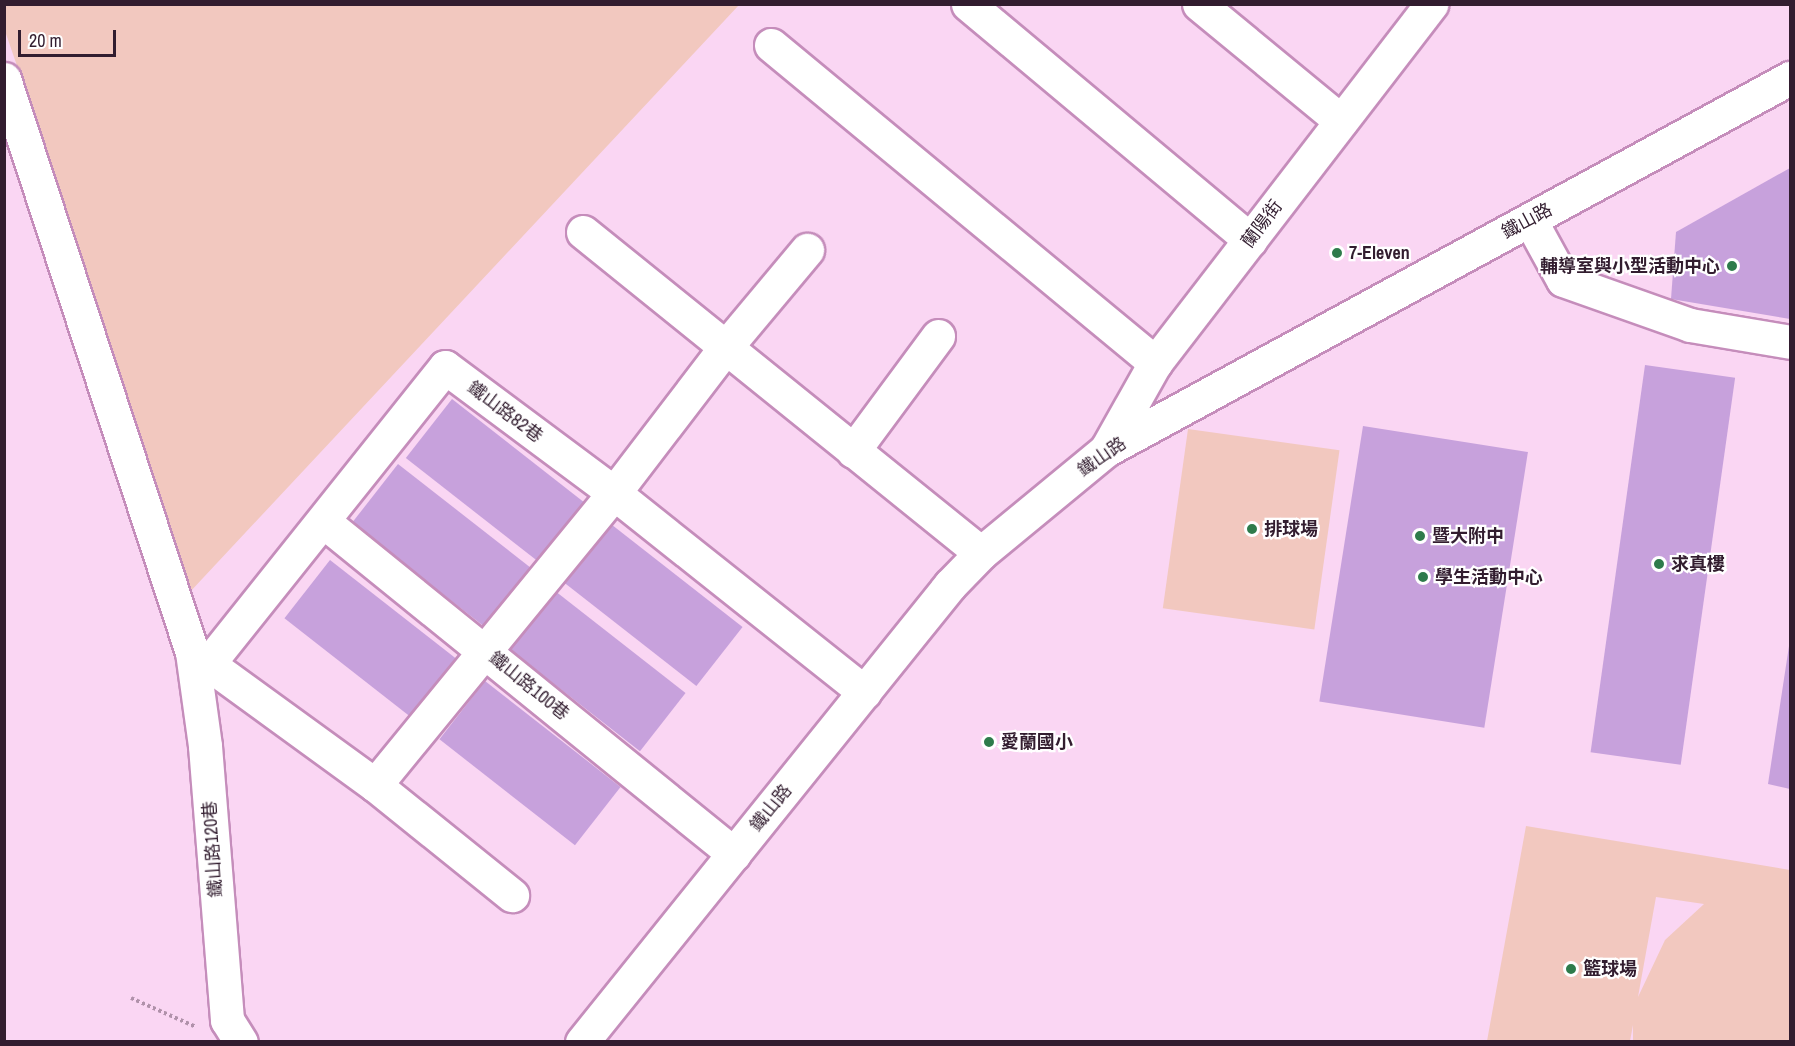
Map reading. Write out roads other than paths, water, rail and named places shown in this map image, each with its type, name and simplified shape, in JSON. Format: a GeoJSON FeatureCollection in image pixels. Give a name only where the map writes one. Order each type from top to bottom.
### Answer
{"type":"FeatureCollection","features":[{"type":"Feature","properties":{"kind":"street"},"geometry":{"type":"LineString","coordinates":[[968,4],[1250,240]]}},
{"type":"Feature","properties":{"kind":"street"},"geometry":{"type":"LineString","coordinates":[[1199,4],[1341,121]]}},
{"type":"Feature","properties":{"kind":"street","name":"蘭陽街"},"geometry":{"type":"LineString","coordinates":[[1106,450],[1155,363],[1431,4]]}},
{"type":"Feature","properties":{"kind":"street"},"geometry":{"type":"LineString","coordinates":[[771,45],[1155,363]]}},
{"type":"Feature","properties":{"kind":"street","name":"鐵山路"},"geometry":{"type":"LineString","coordinates":[[582,1041],[950,585],[981,554],[1106,450],[1791,78]]}},
{"type":"Feature","properties":{"kind":"street","name":"鐵山路120巷"},"geometry":{"type":"LineString","coordinates":[[4,79],[200,658],[227,1020],[241,1041]]}},
{"type":"Feature","properties":{"kind":"street"},"geometry":{"type":"LineString","coordinates":[[1530,220],[1563,280],[1690,325],[1791,342]]}},
{"type":"Feature","properties":{"kind":"street"},"geometry":{"type":"LineString","coordinates":[[583,232],[981,554]]}},
{"type":"Feature","properties":{"kind":"street"},"geometry":{"type":"LineString","coordinates":[[375,785],[614,493],[725,348],[807,250]]}},
{"type":"Feature","properties":{"kind":"street"},"geometry":{"type":"LineString","coordinates":[[853,451],[938,336]]}},
{"type":"Feature","properties":{"kind":"street","name":"鐵山路82巷"},"geometry":{"type":"LineString","coordinates":[[200,658],[323,521],[445,367],[614,493],[864,693]]}},
{"type":"Feature","properties":{"kind":"street","name":"鐵山路100巷"},"geometry":{"type":"LineString","coordinates":[[323,521],[734,854]]}},
{"type":"Feature","properties":{"kind":"street"},"geometry":{"type":"LineString","coordinates":[[200,658],[375,785],[512,895]]}},
{"type":"Feature","properties":{"kind":"place","name":"7-Eleven"},"geometry":{"type":"Point","coordinates":[1337,253]}},
{"type":"Feature","properties":{"kind":"place","name":"輔導室與小型活動中心"},"geometry":{"type":"Point","coordinates":[1732,266]}},
{"type":"Feature","properties":{"kind":"place","name":"排球場"},"geometry":{"type":"Point","coordinates":[1252,529]}},
{"type":"Feature","properties":{"kind":"place","name":"暨大附中"},"geometry":{"type":"Point","coordinates":[1420,536]}},
{"type":"Feature","properties":{"kind":"place","name":"求真樓"},"geometry":{"type":"Point","coordinates":[1659,564]}},
{"type":"Feature","properties":{"kind":"place","name":"學生活動中心"},"geometry":{"type":"Point","coordinates":[1423,577]}},
{"type":"Feature","properties":{"kind":"place","name":"愛蘭國小"},"geometry":{"type":"Point","coordinates":[989,742]}},
{"type":"Feature","properties":{"kind":"place","name":"籃球場"},"geometry":{"type":"Point","coordinates":[1571,969]}}]}
